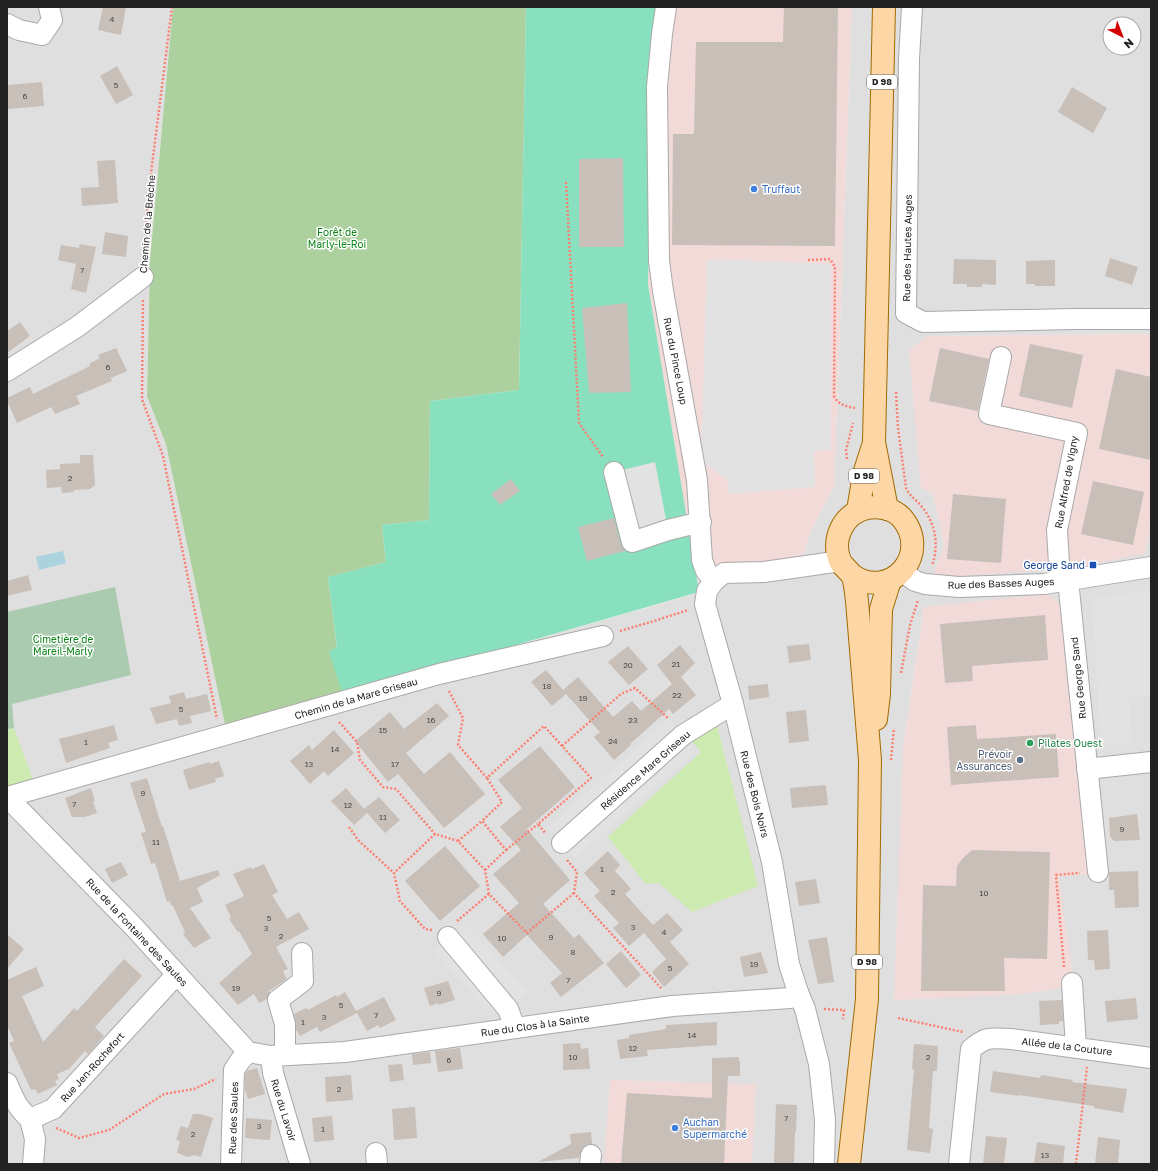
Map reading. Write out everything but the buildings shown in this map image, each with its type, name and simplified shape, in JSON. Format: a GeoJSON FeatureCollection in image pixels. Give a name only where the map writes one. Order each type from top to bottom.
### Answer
{"type":"FeatureCollection","features":[{"type":"Feature","properties":{"kind":"main road","name":"D 98"},"geometry":{"type":"LineString","coordinates":[[884,7],[874,442],[887,509]]}},
{"type":"Feature","properties":{"kind":"main road","name":"D 98"},"geometry":{"type":"LineString","coordinates":[[858,510],[864,474],[874,442]]}},
{"type":"Feature","properties":{"kind":"main road"},"geometry":{"type":"LineString","coordinates":[[875,507],[887,509],[899,515],[907,524],[912,536],[913,549],[909,561],[896,576],[876,583],[865,582],[846,568],[837,549],[838,537],[849,516],[858,510],[875,507]]}},
{"type":"Feature","properties":{"kind":"main road","name":"D 98"},"geometry":{"type":"LineString","coordinates":[[846,568],[857,601],[881,760]]}},
{"type":"Feature","properties":{"kind":"main road","name":"D 98"},"geometry":{"type":"LineString","coordinates":[[849,1164],[867,999],[881,760],[879,694],[881,609],[896,576]]}},
{"type":"Feature","properties":{"kind":"street"},"geometry":{"type":"LineString","coordinates":[[7,24],[19,30],[42,35],[52,20],[49,7]]}},
{"type":"Feature","properties":{"kind":"street","name":"Rue du Pince Loup"},"geometry":{"type":"LineString","coordinates":[[666,7],[657,87],[659,261],[662,291],[697,480],[701,522],[702,560],[706,571],[714,581]]}},
{"type":"Feature","properties":{"kind":"street","name":"Rue des Hautes Auges"},"geometry":{"type":"LineString","coordinates":[[912,7],[908,59],[906,312],[923,322],[1151,319]]}},
{"type":"Feature","properties":{"kind":"street","name":"Chemin de la Brèche"},"geometry":{"type":"LineString","coordinates":[[7,371],[77,327],[143,277]]}},
{"type":"Feature","properties":{"kind":"street","name":"Rue Alfred de Vigny"},"geometry":{"type":"LineString","coordinates":[[1001,357],[989,414],[1077,433],[1057,530],[1064,581]]}},
{"type":"Feature","properties":{"kind":"street"},"geometry":{"type":"LineString","coordinates":[[614,472],[632,542],[668,530],[701,522]]}},
{"type":"Feature","properties":{"kind":"street","name":"Rue des Basses Auges"},"geometry":{"type":"LineString","coordinates":[[896,576],[925,584],[959,587],[1044,584],[1151,567]]}},
{"type":"Feature","properties":{"kind":"street"},"geometry":{"type":"LineString","coordinates":[[705,604],[707,591],[714,581],[724,573],[846,568]]}},
{"type":"Feature","properties":{"kind":"street","name":"Rue George Sand"},"geometry":{"type":"LineString","coordinates":[[1064,581],[1098,872]]}},
{"type":"Feature","properties":{"kind":"street","name":"Rue des Bois Noirs"},"geometry":{"type":"LineString","coordinates":[[705,604],[733,704],[772,862],[789,964],[808,1003],[819,1064],[825,1120],[824,1164]]}},
{"type":"Feature","properties":{"kind":"street","name":"Chemin de la Mare Griseau"},"geometry":{"type":"LineString","coordinates":[[7,797],[439,674],[603,636]]}},
{"type":"Feature","properties":{"kind":"street","name":"Résidence Mare Griseau"},"geometry":{"type":"LineString","coordinates":[[558,845],[683,735],[733,704]]}},
{"type":"Feature","properties":{"kind":"street"},"geometry":{"type":"LineString","coordinates":[[1087,769],[1151,762]]}},
{"type":"Feature","properties":{"kind":"street","name":"Rue de la Fontaine des Saules"},"geometry":{"type":"LineString","coordinates":[[7,797],[133,926],[248,1052]]}},
{"type":"Feature","properties":{"kind":"street"},"geometry":{"type":"LineString","coordinates":[[447,930],[508,1009],[515,1028]]}},
{"type":"Feature","properties":{"kind":"street","name":"Rue du Lavoir"},"geometry":{"type":"LineString","coordinates":[[300,1164],[273,1073],[285,1024],[278,1000],[303,981],[302,953]]}},
{"type":"Feature","properties":{"kind":"street","name":"Rue Jen-Rochefort"},"geometry":{"type":"LineString","coordinates":[[30,1119],[53,1109],[176,974]]}},
{"type":"Feature","properties":{"kind":"street"},"geometry":{"type":"LineString","coordinates":[[1072,983],[1083,1048]]}},
{"type":"Feature","properties":{"kind":"street","name":"Rue du Clos à la Sainte"},"geometry":{"type":"LineString","coordinates":[[278,1055],[345,1052],[672,1006],[790,998],[808,1003]]}},
{"type":"Feature","properties":{"kind":"street","name":"Allée de la Couture"},"geometry":{"type":"LineString","coordinates":[[982,1040],[992,1038],[1011,1039],[1151,1058]]}},
{"type":"Feature","properties":{"kind":"street"},"geometry":{"type":"LineString","coordinates":[[959,1164],[971,1049],[982,1040]]}},
{"type":"Feature","properties":{"kind":"street"},"geometry":{"type":"LineString","coordinates":[[248,1052],[278,1055]]}},
{"type":"Feature","properties":{"kind":"street","name":"Rue des Saules"},"geometry":{"type":"LineString","coordinates":[[231,1164],[234,1070],[248,1052]]}},
{"type":"Feature","properties":{"kind":"street"},"geometry":{"type":"LineString","coordinates":[[7,1083],[21,1112],[30,1119],[35,1139],[33,1164]]}},
{"type":"Feature","properties":{"kind":"path","name":"Chemin de la Brèche"},"geometry":{"type":"LineString","coordinates":[[143,277],[149,188],[172,7]]}},
{"type":"Feature","properties":{"kind":"path"},"geometry":{"type":"LineString","coordinates":[[566,182],[579,423],[614,472]]}},
{"type":"Feature","properties":{"kind":"path"},"geometry":{"type":"LineString","coordinates":[[808,260],[830,259],[835,268],[834,396],[836,401],[844,406],[857,408]]}},
{"type":"Feature","properties":{"kind":"path"},"geometry":{"type":"LineString","coordinates":[[143,277],[142,399],[163,456],[221,736]]}},
{"type":"Feature","properties":{"kind":"path"},"geometry":{"type":"LineString","coordinates":[[900,675],[910,624],[935,558],[937,544],[929,516],[923,507],[908,493],[906,488]]}},
{"type":"Feature","properties":{"kind":"path"},"geometry":{"type":"LineString","coordinates":[[603,636],[705,604]]}},
{"type":"Feature","properties":{"kind":"path"},"geometry":{"type":"LineString","coordinates":[[439,674],[463,718],[458,745],[487,778],[502,802],[458,841]]}},
{"type":"Feature","properties":{"kind":"path"},"geometry":{"type":"LineString","coordinates":[[562,746],[621,694],[635,688],[669,719]]}},
{"type":"Feature","properties":{"kind":"path"},"geometry":{"type":"LineString","coordinates":[[341,702],[336,718],[357,742],[360,760],[383,787],[396,789],[435,834],[458,841],[485,870],[489,894],[527,933],[574,893],[577,872],[558,845],[538,824]]}},
{"type":"Feature","properties":{"kind":"path"},"geometry":{"type":"LineString","coordinates":[[881,760],[894,721]]}},
{"type":"Feature","properties":{"kind":"path"},"geometry":{"type":"LineString","coordinates":[[485,870],[506,850],[591,778],[544,726],[487,778]]}},
{"type":"Feature","properties":{"kind":"path"},"geometry":{"type":"LineString","coordinates":[[482,821],[506,850]]}},
{"type":"Feature","properties":{"kind":"path"},"geometry":{"type":"LineString","coordinates":[[349,826],[358,840],[394,873],[400,901],[424,929],[447,930],[489,894]]}},
{"type":"Feature","properties":{"kind":"path"},"geometry":{"type":"LineString","coordinates":[[394,873],[435,834]]}},
{"type":"Feature","properties":{"kind":"path"},"geometry":{"type":"LineString","coordinates":[[1072,983],[1065,975],[1056,875],[1098,872]]}},
{"type":"Feature","properties":{"kind":"path"},"geometry":{"type":"LineString","coordinates":[[574,893],[667,994],[672,1006]]}},
{"type":"Feature","properties":{"kind":"path"},"geometry":{"type":"LineString","coordinates":[[808,1003],[844,1010],[843,1026]]}},
{"type":"Feature","properties":{"kind":"path"},"geometry":{"type":"LineString","coordinates":[[808,1003],[824,1015]]}},
{"type":"Feature","properties":{"kind":"path"},"geometry":{"type":"LineString","coordinates":[[898,1018],[966,1033],[982,1040]]}},
{"type":"Feature","properties":{"kind":"path"},"geometry":{"type":"LineString","coordinates":[[1076,1164],[1083,1048]]}},
{"type":"Feature","properties":{"kind":"path"},"geometry":{"type":"LineString","coordinates":[[30,1119],[52,1126],[79,1138],[109,1130],[164,1094],[194,1089],[234,1070]]}},
{"type":"Feature","properties":{"kind":"shaded area"},"geometry":{"type":"Polygon","coordinates":[[[7,7],[173,7],[150,260],[147,392],[166,444],[225,724],[343,695],[698,593],[696,580],[804,554],[810,532],[834,486],[852,7],[1151,7],[1151,334],[927,336],[933,494],[944,545],[933,575],[1144,553],[1151,521],[1151,1164],[7,1164],[7,7]],[[924,607],[903,749],[1059,876],[1088,874],[1077,773],[924,607]]]}},
{"type":"Feature","properties":{"kind":"shaded area"},"geometry":{"type":"Polygon","coordinates":[[[656,7],[852,7],[834,486],[810,532],[804,554],[696,580],[648,284],[656,7]]]}},
{"type":"Feature","properties":{"kind":"shaded area"},"geometry":{"type":"Polygon","coordinates":[[[707,259],[831,264],[831,450],[814,451],[815,487],[729,494],[727,479],[701,462],[707,259]]]}},
{"type":"Feature","properties":{"kind":"shaded area"},"geometry":{"type":"Polygon","coordinates":[[[1151,334],[1151,521],[1145,553],[1081,567],[961,576],[933,575],[944,545],[933,494],[921,488],[909,351],[927,336],[1151,334]]]}},
{"type":"Feature","properties":{"kind":"shaded area"},"geometry":{"type":"Polygon","coordinates":[[[655,462],[668,530],[632,542],[614,472],[655,462]]]}},
{"type":"Feature","properties":{"kind":"shaded area"},"geometry":{"type":"Polygon","coordinates":[[[1151,590],[1151,695],[1129,698],[1132,742],[1101,745],[1092,599],[1151,590]]]}},
{"type":"Feature","properties":{"kind":"shaded area"},"geometry":{"type":"Polygon","coordinates":[[[1046,594],[1056,600],[1062,610],[1088,874],[1059,876],[1074,987],[1010,995],[894,1000],[903,749],[924,607],[1046,594]]]}},
{"type":"Feature","properties":{"kind":"shaded area"},"geometry":{"type":"Polygon","coordinates":[[[669,719],[697,750],[575,858],[548,827],[669,719]]]}},
{"type":"Feature","properties":{"kind":"shaded area"},"geometry":{"type":"Polygon","coordinates":[[[464,923],[528,992],[508,1009],[498,1002],[487,1009],[433,950],[464,923]]]}},
{"type":"Feature","properties":{"kind":"shaded area"},"geometry":{"type":"Polygon","coordinates":[[[610,1080],[756,1084],[752,1164],[604,1164],[610,1080]]]}},
{"type":"Feature","properties":{"kind":"green space","name":"Forêt de Marly-le-Roi"},"geometry":{"type":"Polygon","coordinates":[[[173,7],[526,7],[519,390],[430,401],[429,520],[382,525],[386,562],[328,577],[343,695],[225,725],[166,444],[147,396],[150,260],[173,7]]]}},
{"type":"Feature","properties":{"kind":"green space"},"geometry":{"type":"Polygon","coordinates":[[[526,7],[656,7],[648,284],[699,592],[343,695],[329,652],[337,647],[328,577],[386,562],[382,525],[429,520],[430,401],[519,390],[526,7]]]}},
{"type":"Feature","properties":{"kind":"green space","name":"Cimetière de Mareil-Marly"},"geometry":{"type":"Polygon","coordinates":[[[115,587],[131,675],[12,704],[14,728],[7,729],[7,612],[115,587]]]}},
{"type":"Feature","properties":{"kind":"green space"},"geometry":{"type":"Polygon","coordinates":[[[717,725],[758,886],[692,912],[659,883],[646,884],[608,837],[701,752],[692,741],[717,725]]]}},
{"type":"Feature","properties":{"kind":"green space"},"geometry":{"type":"Polygon","coordinates":[[[14,728],[34,783],[7,789],[7,729],[14,728]]]}},
{"type":"Feature","properties":{"kind":"water"},"geometry":{"type":"Polygon","coordinates":[[[63,551],[66,563],[39,570],[36,557],[63,551]]]}},
{"type":"Feature","properties":{"kind":"place","name":"Truffaut"},"geometry":{"type":"Point","coordinates":[754,189]}},
{"type":"Feature","properties":{"kind":"place","name":"George Sand"},"geometry":{"type":"Point","coordinates":[1093,565]}},
{"type":"Feature","properties":{"kind":"place","name":"Pilates Ouest"},"geometry":{"type":"Point","coordinates":[1030,743]}},
{"type":"Feature","properties":{"kind":"place","name":"Prévoir Assurances"},"geometry":{"type":"Point","coordinates":[1020,760]}},
{"type":"Feature","properties":{"kind":"place","name":"Auchan Supermarché"},"geometry":{"type":"Point","coordinates":[675,1128]}}]}
